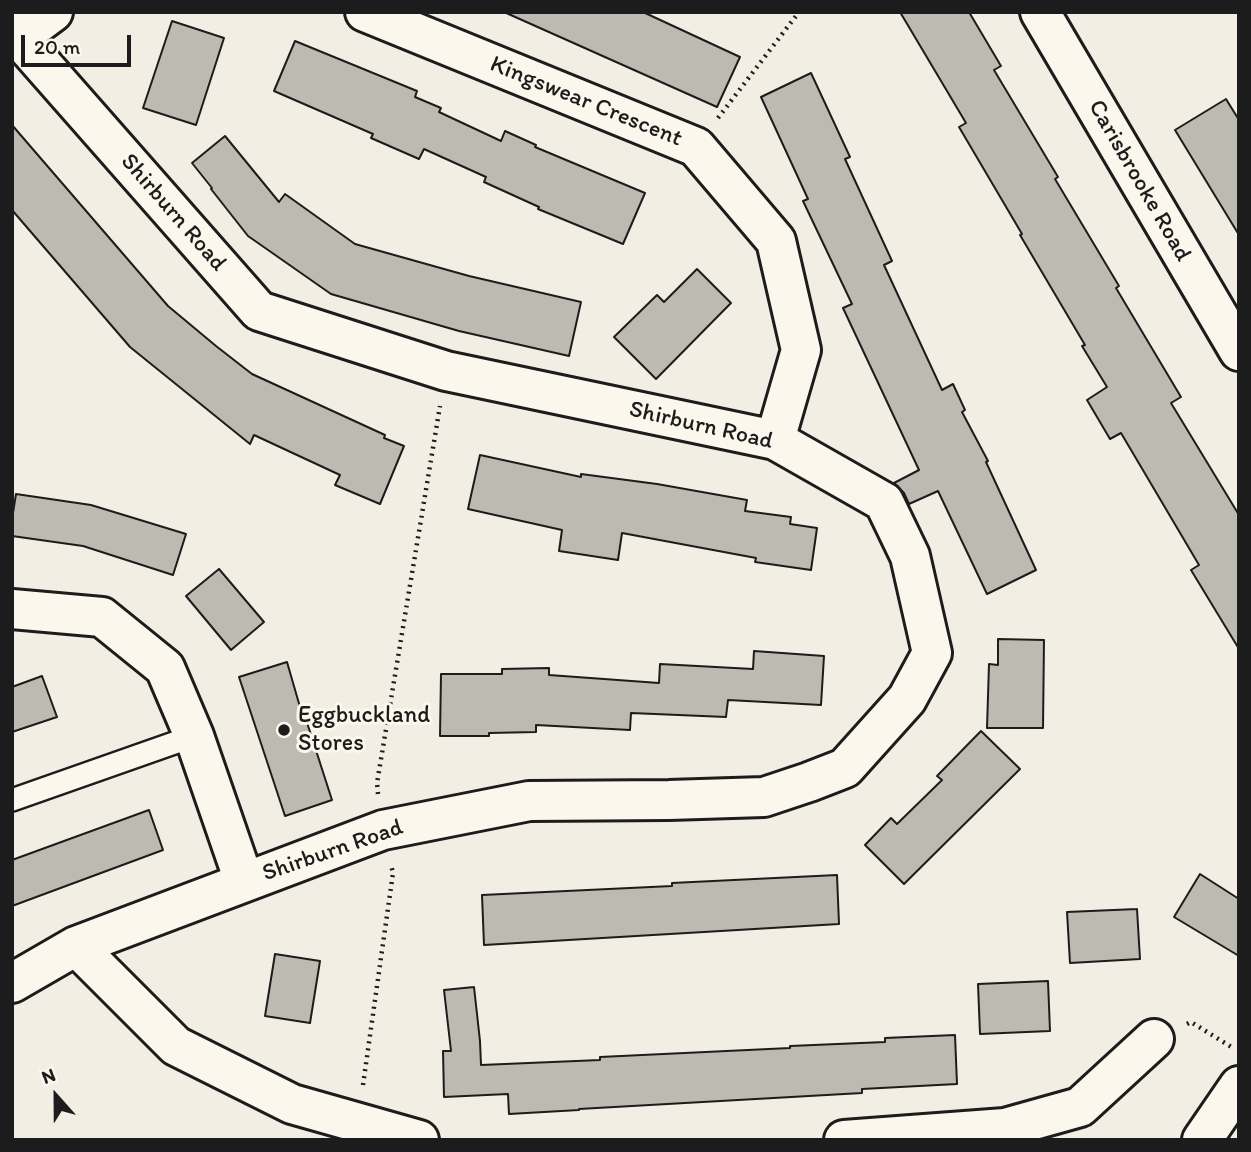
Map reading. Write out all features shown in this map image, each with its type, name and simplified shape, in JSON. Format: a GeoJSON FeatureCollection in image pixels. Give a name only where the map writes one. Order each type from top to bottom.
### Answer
{"type":"FeatureCollection","features":[{"type":"Feature","properties":{"kind":"street"},"geometry":{"type":"LineString","coordinates":[[15,34],[52,12]]}},
{"type":"Feature","properties":{"kind":"street","name":"Kingswear Crescent"},"geometry":{"type":"LineString","coordinates":[[365,12],[696,147],[776,241],[802,350],[775,440]]}},
{"type":"Feature","properties":{"kind":"street","name":"Carisbrooke Road"},"geometry":{"type":"LineString","coordinates":[[1040,12],[1239,351]]}},
{"type":"Feature","properties":{"kind":"street","name":"Shirburn Road"},"geometry":{"type":"LineString","coordinates":[[12,983],[76,946],[383,830],[529,801],[764,797],[809,782],[845,768],[907,699],[932,653],[910,556],[884,502],[775,440],[446,371],[259,311],[15,34]]}},
{"type":"Feature","properties":{"kind":"street"},"geometry":{"type":"LineString","coordinates":[[12,609],[102,617],[165,668],[194,736],[244,881]]}},
{"type":"Feature","properties":{"kind":"street"},"geometry":{"type":"LineString","coordinates":[[76,946],[176,1046],[292,1104],[419,1140]]}},
{"type":"Feature","properties":{"kind":"street"},"geometry":{"type":"LineString","coordinates":[[844,1140],[1004,1128],[1080,1107],[1154,1039]]}},
{"type":"Feature","properties":{"kind":"street"},"geometry":{"type":"LineString","coordinates":[[1202,1140],[1239,1086]]}},
{"type":"Feature","properties":{"kind":"lane"},"geometry":{"type":"LineString","coordinates":[[12,800],[194,736]]}},
{"type":"Feature","properties":{"kind":"path"},"geometry":{"type":"LineString","coordinates":[[696,147],[799,12]]}},
{"type":"Feature","properties":{"kind":"path"},"geometry":{"type":"LineString","coordinates":[[358,1123],[393,873],[383,830],[377,783],[446,371]]}},
{"type":"Feature","properties":{"kind":"path"},"geometry":{"type":"LineString","coordinates":[[1154,1039],[1191,1022],[1239,1052]]}},
{"type":"Feature","properties":{"kind":"building"},"geometry":{"type":"Polygon","coordinates":[[[504,12],[643,12],[740,57],[717,107],[504,12]]]}},
{"type":"Feature","properties":{"kind":"building"},"geometry":{"type":"Polygon","coordinates":[[[900,12],[969,12],[1001,66],[994,70],[1058,177],[1055,179],[1181,397],[1171,403],[1239,515],[1239,649],[1191,570],[1199,565],[1121,433],[1110,439],[1087,400],[1107,387],[959,127],[966,123],[900,12]]]}},
{"type":"Feature","properties":{"kind":"building"},"geometry":{"type":"Polygon","coordinates":[[[172,21],[224,38],[196,125],[143,108],[172,21]]]}},
{"type":"Feature","properties":{"kind":"building"},"geometry":{"type":"Polygon","coordinates":[[[295,41],[417,91],[415,97],[441,108],[439,112],[501,141],[505,131],[536,145],[535,147],[645,193],[623,244],[538,209],[539,207],[484,182],[486,177],[424,149],[419,159],[371,138],[373,134],[274,91],[295,41]]]}},
{"type":"Feature","properties":{"kind":"building"},"geometry":{"type":"Polygon","coordinates":[[[811,73],[850,157],[845,159],[892,261],[884,265],[942,390],[953,384],[965,410],[962,412],[988,461],[986,462],[1036,570],[987,594],[938,491],[909,504],[904,493],[894,483],[919,470],[843,308],[852,304],[803,201],[808,199],[761,97],[811,73]]]}},
{"type":"Feature","properties":{"kind":"building"},"geometry":{"type":"Polygon","coordinates":[[[1226,99],[1239,120],[1239,235],[1175,130],[1226,99]]]}},
{"type":"Feature","properties":{"kind":"building"},"geometry":{"type":"Polygon","coordinates":[[[12,125],[168,306],[216,346],[252,374],[404,446],[380,504],[335,485],[340,475],[254,435],[250,444],[130,347],[12,210],[12,125]]]}},
{"type":"Feature","properties":{"kind":"building"},"geometry":{"type":"Polygon","coordinates":[[[225,136],[279,202],[285,194],[355,244],[469,276],[581,302],[569,356],[459,331],[331,294],[248,236],[192,163],[225,136]]]}},
{"type":"Feature","properties":{"kind":"building"},"geometry":{"type":"Polygon","coordinates":[[[697,269],[731,303],[656,379],[614,337],[657,295],[664,302],[697,269]]]}},
{"type":"Feature","properties":{"kind":"building"},"geometry":{"type":"Polygon","coordinates":[[[480,455],[581,477],[581,474],[657,484],[747,500],[745,511],[791,517],[790,524],[817,528],[811,570],[755,562],[756,558],[622,533],[618,560],[559,551],[562,530],[468,509],[480,455]]]}},
{"type":"Feature","properties":{"kind":"building"},"geometry":{"type":"Polygon","coordinates":[[[16,494],[91,505],[186,534],[173,575],[83,546],[12,536],[16,494]]]}},
{"type":"Feature","properties":{"kind":"building"},"geometry":{"type":"Polygon","coordinates":[[[219,569],[264,622],[231,650],[186,596],[219,569]]]}},
{"type":"Feature","properties":{"kind":"building"},"geometry":{"type":"Polygon","coordinates":[[[998,639],[1044,640],[1043,728],[987,728],[989,664],[998,665],[998,639]]]}},
{"type":"Feature","properties":{"kind":"building"},"geometry":{"type":"Polygon","coordinates":[[[754,651],[824,656],[821,705],[728,700],[726,717],[631,713],[630,730],[536,725],[536,732],[440,736],[441,674],[502,674],[502,669],[549,668],[549,675],[659,683],[660,664],[753,669],[754,651]]]}},
{"type":"Feature","properties":{"kind":"building"},"geometry":{"type":"Polygon","coordinates":[[[287,662],[332,800],[285,816],[239,677],[287,662]]]}},
{"type":"Feature","properties":{"kind":"building"},"geometry":{"type":"Polygon","coordinates":[[[42,676],[57,717],[12,732],[12,687],[42,676]]]}},
{"type":"Feature","properties":{"kind":"building"},"geometry":{"type":"Polygon","coordinates":[[[981,731],[1020,769],[904,884],[865,845],[891,818],[897,824],[942,780],[937,776],[981,731]]]}},
{"type":"Feature","properties":{"kind":"building"},"geometry":{"type":"Polygon","coordinates":[[[149,810],[163,850],[12,906],[12,860],[149,810]]]}},
{"type":"Feature","properties":{"kind":"building"},"geometry":{"type":"Polygon","coordinates":[[[1200,874],[1239,899],[1239,956],[1174,917],[1200,874]]]}},
{"type":"Feature","properties":{"kind":"building"},"geometry":{"type":"Polygon","coordinates":[[[837,875],[839,924],[484,945],[482,895],[837,875]]]}},
{"type":"Feature","properties":{"kind":"building"},"geometry":{"type":"Polygon","coordinates":[[[1137,909],[1140,959],[1070,963],[1067,912],[1137,909]]]}},
{"type":"Feature","properties":{"kind":"building"},"geometry":{"type":"Polygon","coordinates":[[[275,954],[320,961],[310,1023],[265,1016],[275,954]]]}},
{"type":"Feature","properties":{"kind":"building"},"geometry":{"type":"Polygon","coordinates":[[[1048,981],[1050,1031],[980,1034],[978,984],[1048,981]]]}},
{"type":"Feature","properties":{"kind":"building"},"geometry":{"type":"Polygon","coordinates":[[[474,987],[481,1065],[885,1042],[885,1038],[955,1035],[957,1084],[862,1089],[862,1093],[509,1114],[508,1094],[444,1097],[443,1051],[451,1051],[444,990],[474,987]]]}},
{"type":"Feature","properties":{"kind":"place","name":"Eggbuckland Stores"},"geometry":{"type":"Point","coordinates":[284,730]}}]}
